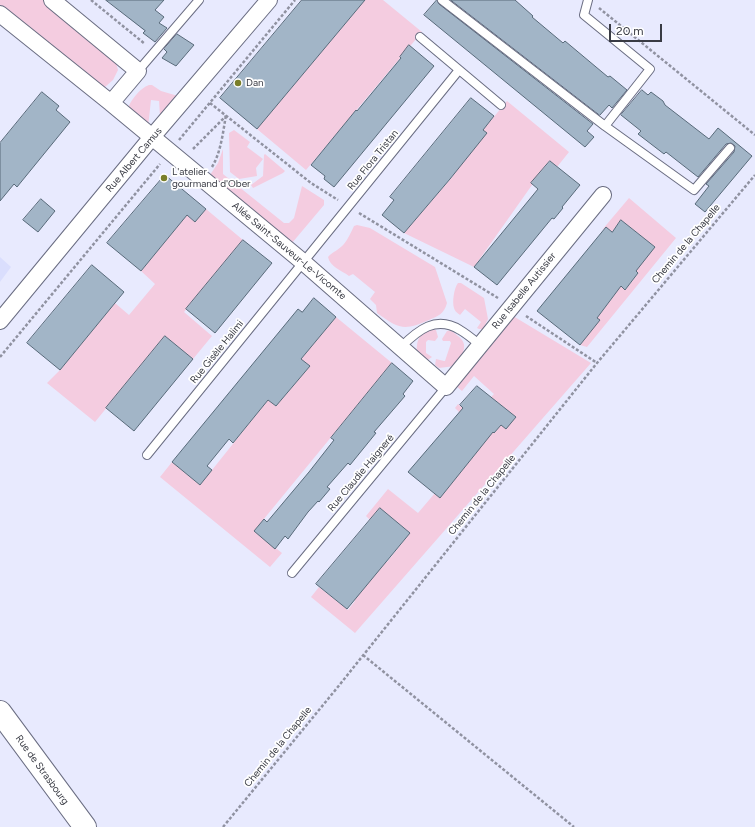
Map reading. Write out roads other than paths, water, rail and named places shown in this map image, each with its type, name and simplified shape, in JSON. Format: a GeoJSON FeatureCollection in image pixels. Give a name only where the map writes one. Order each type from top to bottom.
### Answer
{"type":"FeatureCollection","features":[{"type":"Feature","properties":{"kind":"main road","name":"Rue de Strasbourg"},"geometry":{"type":"LineString","coordinates":[[0,712],[85,827]]}},
{"type":"Feature","properties":{"kind":"street"},"geometry":{"type":"LineString","coordinates":[[52,0],[138,71],[111,103]]}},
{"type":"Feature","properties":{"kind":"street","name":"Rue Albert Camus"},"geometry":{"type":"LineString","coordinates":[[0,321],[152,137],[269,0]]}},
{"type":"Feature","properties":{"kind":"street","name":"Allée Saint-Sauveur-Le-Vicomte"},"geometry":{"type":"LineString","coordinates":[[0,14],[176,156],[303,262],[446,387]]}},
{"type":"Feature","properties":{"kind":"street","name":"Rue Isabelle Autissier"},"geometry":{"type":"LineString","coordinates":[[446,387],[603,195]]}},
{"type":"Feature","properties":{"kind":"lane"},"geometry":{"type":"LineString","coordinates":[[138,71],[199,0]]}},
{"type":"Feature","properties":{"kind":"lane"},"geometry":{"type":"LineString","coordinates":[[442,0],[605,126],[694,190],[730,148]]}},
{"type":"Feature","properties":{"kind":"lane"},"geometry":{"type":"LineString","coordinates":[[588,0],[584,15],[650,69],[605,126]]}},
{"type":"Feature","properties":{"kind":"lane"},"geometry":{"type":"LineString","coordinates":[[420,38],[501,105]]}},
{"type":"Feature","properties":{"kind":"lane","name":"Rue Flora Tristan"},"geometry":{"type":"LineString","coordinates":[[303,262],[459,70]]}},
{"type":"Feature","properties":{"kind":"lane","name":"Rue Gisèle Halimi"},"geometry":{"type":"LineString","coordinates":[[147,455],[303,262]]}},
{"type":"Feature","properties":{"kind":"lane"},"geometry":{"type":"LineString","coordinates":[[401,347],[424,327],[444,323],[460,330],[480,345]]}},
{"type":"Feature","properties":{"kind":"lane","name":"Rue Claudie Haigneré"},"geometry":{"type":"LineString","coordinates":[[292,572],[446,387]]}},
{"type":"Feature","properties":{"kind":"place","name":"Dan"},"geometry":{"type":"Point","coordinates":[238,83]}},
{"type":"Feature","properties":{"kind":"place","name":"L'atelier gourmand d'Ober"},"geometry":{"type":"Point","coordinates":[164,178]}}]}
